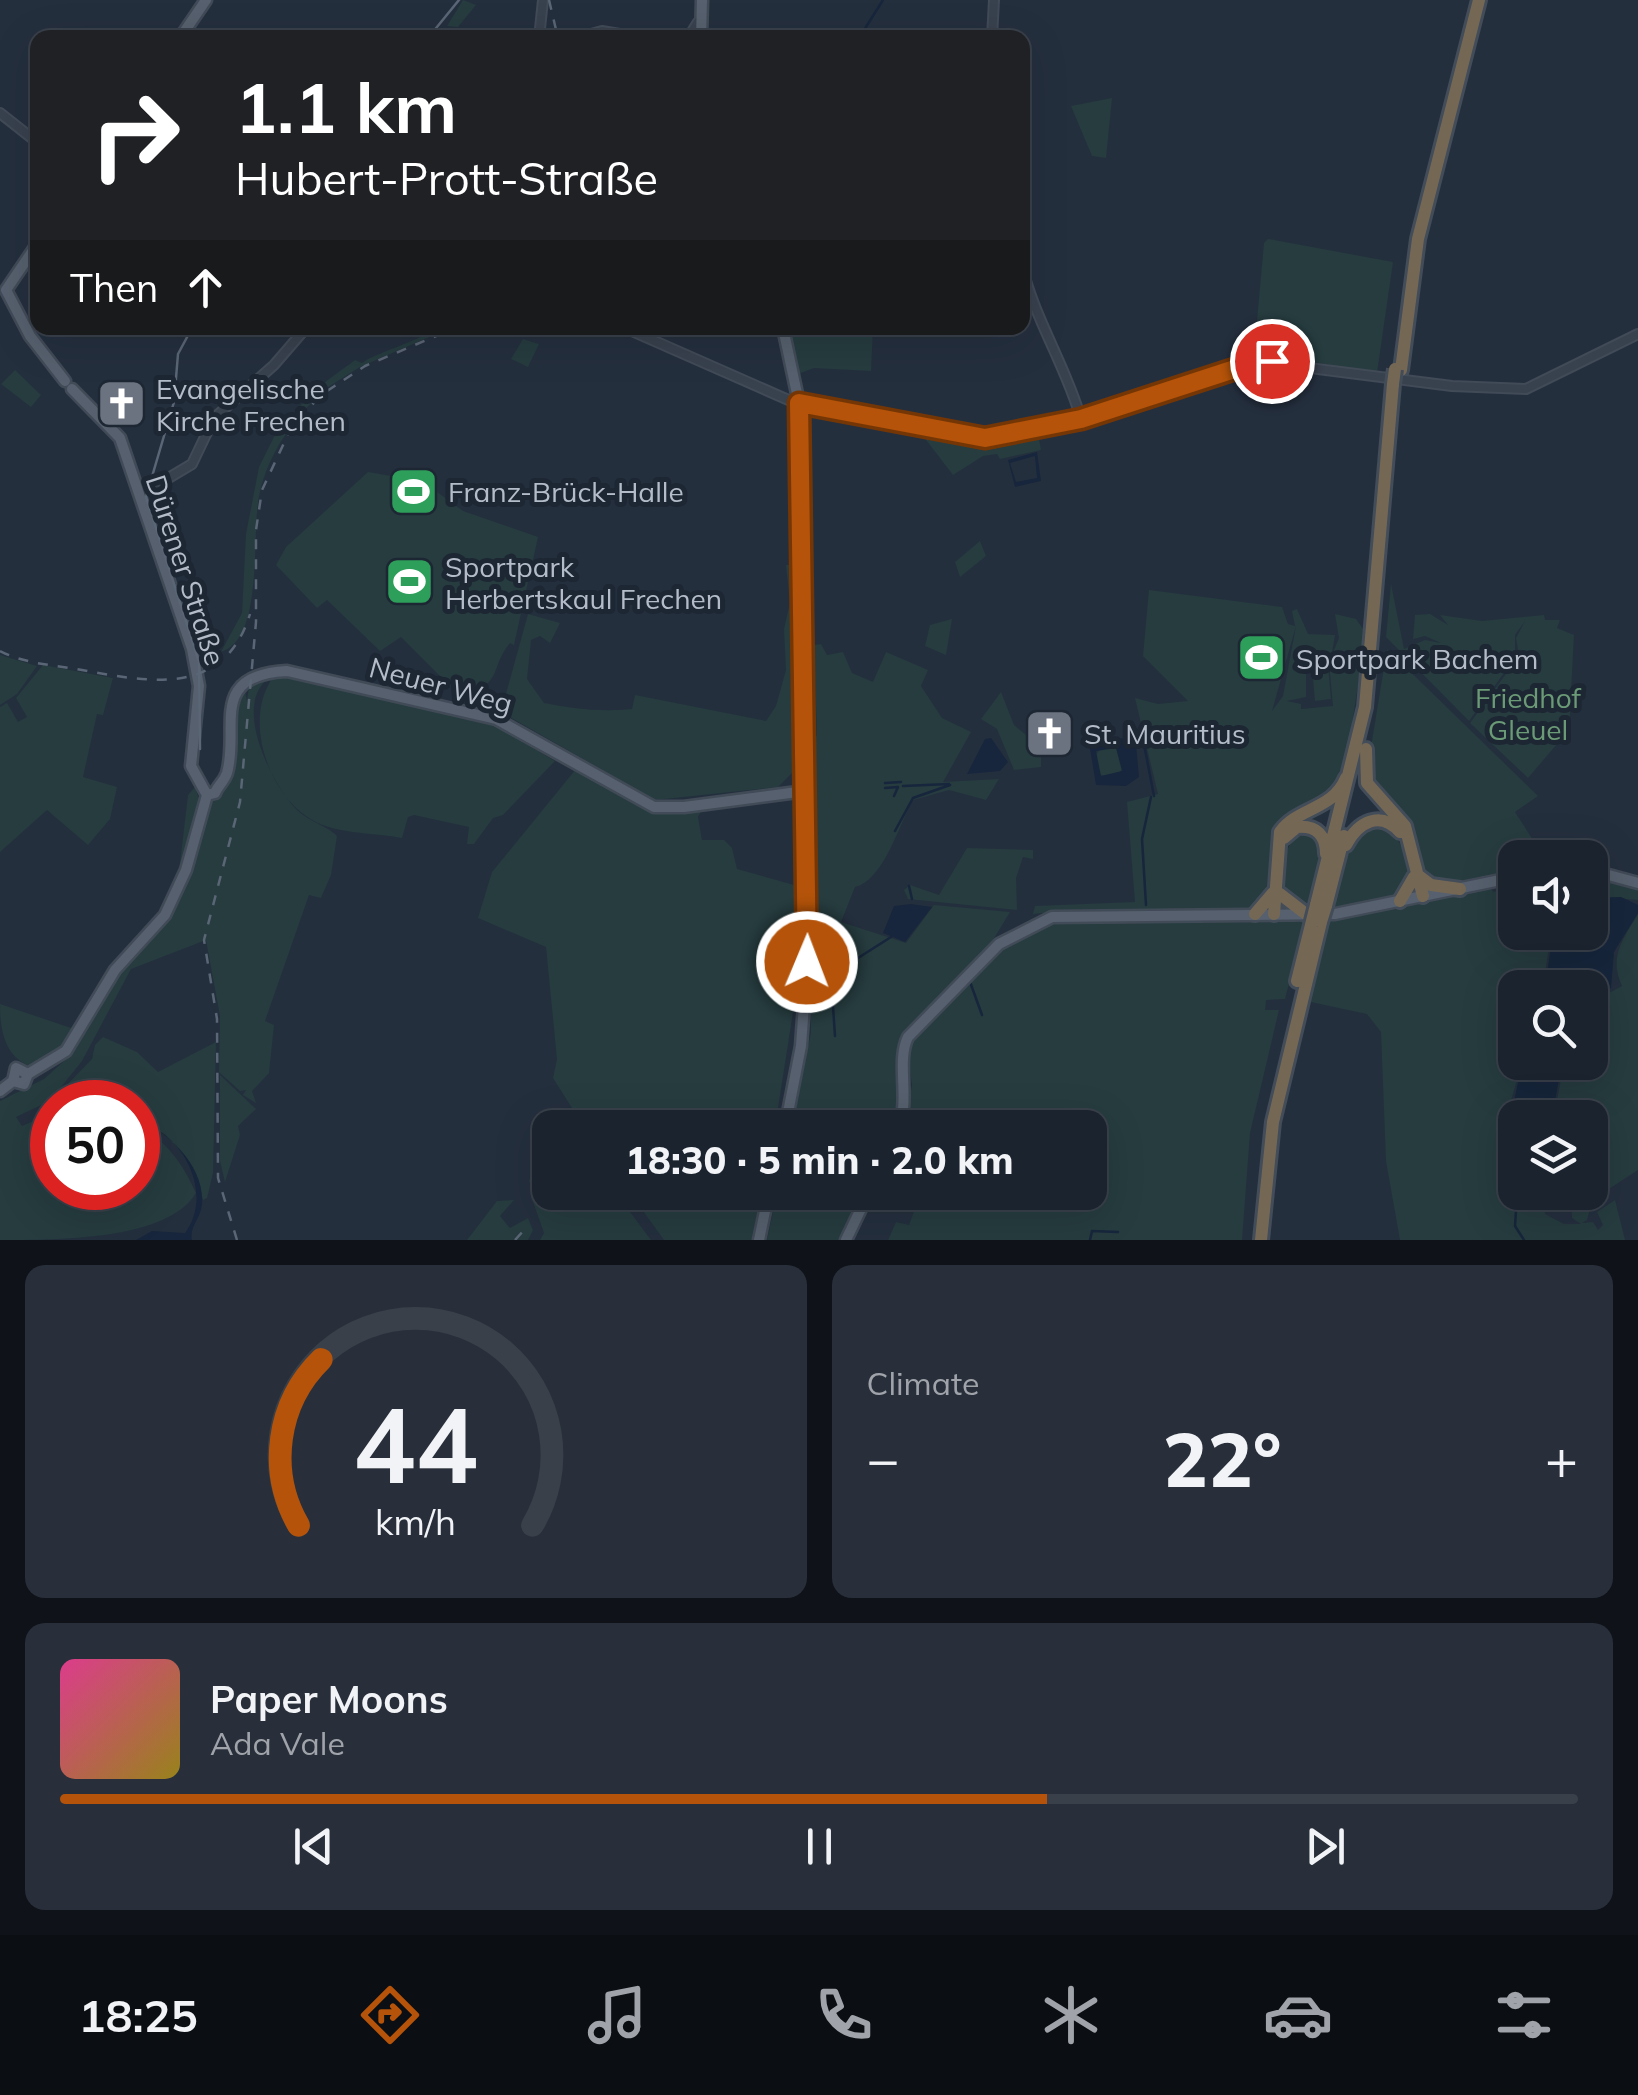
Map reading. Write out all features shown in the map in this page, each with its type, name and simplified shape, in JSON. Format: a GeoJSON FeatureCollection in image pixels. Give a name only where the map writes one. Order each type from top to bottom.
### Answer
{"type":"FeatureCollection","features":[{"type":"Feature","properties":{"kind":"highway"},"geometry":{"type":"LineString","coordinates":[[1319,914],[1338,861],[1361,751],[1410,244],[1476,0]]}},
{"type":"Feature","properties":{"kind":"highway"},"geometry":{"type":"LineString","coordinates":[[1258,1240],[1274,1122],[1325,874],[1361,751]]}},
{"type":"Feature","properties":{"kind":"highway"},"geometry":{"type":"LineString","coordinates":[[1361,751],[1367,782],[1405,826],[1421,897]]}},
{"type":"Feature","properties":{"kind":"highway"},"geometry":{"type":"LineString","coordinates":[[1276,914],[1280,832],[1296,817],[1338,794],[1361,751]]}},
{"type":"Feature","properties":{"kind":"highway"},"geometry":{"type":"LineString","coordinates":[[1338,861],[1355,830],[1371,821],[1386,820],[1403,835],[1416,877],[1431,885],[1460,889]]}},
{"type":"Feature","properties":{"kind":"highway"},"geometry":{"type":"LineString","coordinates":[[1255,914],[1277,892],[1282,841],[1298,827],[1312,828],[1322,836],[1325,874]]}},
{"type":"Feature","properties":{"kind":"highway"},"geometry":{"type":"LineString","coordinates":[[1400,901],[1416,877]]}},
{"type":"Feature","properties":{"kind":"highway"},"geometry":{"type":"LineString","coordinates":[[1277,892],[1319,914]]}},
{"type":"Feature","properties":{"kind":"main road"},"geometry":{"type":"LineString","coordinates":[[185,30],[206,0]]}},
{"type":"Feature","properties":{"kind":"main road"},"geometry":{"type":"LineString","coordinates":[[703,30],[700,13],[705,0]]}},
{"type":"Feature","properties":{"kind":"main road"},"geometry":{"type":"LineString","coordinates":[[704,30],[705,0]]}},
{"type":"Feature","properties":{"kind":"main road"},"geometry":{"type":"LineString","coordinates":[[0,276],[8,278],[30,253]]}},
{"type":"Feature","properties":{"kind":"main road","name":"Dürener Straße"},"geometry":{"type":"LineString","coordinates":[[18,270],[6,290],[30,336],[69,385],[114,430],[140,496],[198,670],[191,766],[207,795]]}},
{"type":"Feature","properties":{"kind":"main road"},"geometry":{"type":"LineString","coordinates":[[781,335],[796,403],[799,766],[792,792],[800,806],[806,937]]}},
{"type":"Feature","properties":{"kind":"main road"},"geometry":{"type":"LineString","coordinates":[[788,1110],[801,1046],[806,937],[806,823],[792,792],[796,403]]}},
{"type":"Feature","properties":{"kind":"main road","name":"Neuer Weg"},"geometry":{"type":"LineString","coordinates":[[218,786],[227,773],[227,726],[234,700],[253,679],[287,671],[496,719],[654,807],[684,808],[792,792]]}},
{"type":"Feature","properties":{"kind":"main road"},"geometry":{"type":"LineString","coordinates":[[0,1091],[13,1082],[16,1068],[28,1074],[66,1050],[115,970],[165,915],[186,870],[207,795],[215,794],[218,786],[212,779],[202,783]]}},
{"type":"Feature","properties":{"kind":"main road"},"geometry":{"type":"LineString","coordinates":[[1608,875],[1638,883]]}},
{"type":"Feature","properties":{"kind":"main road"},"geometry":{"type":"LineString","coordinates":[[903,1110],[907,1094],[905,1042],[1008,937],[1062,915],[1319,914],[1498,881]]}},
{"type":"Feature","properties":{"kind":"main road"},"geometry":{"type":"LineString","coordinates":[[759,1240],[765,1210]]}},
{"type":"Feature","properties":{"kind":"main road"},"geometry":{"type":"LineString","coordinates":[[846,1240],[861,1210]]}},
{"type":"Feature","properties":{"kind":"street"},"geometry":{"type":"LineString","coordinates":[[542,30],[543,0]]}},
{"type":"Feature","properties":{"kind":"street"},"geometry":{"type":"LineString","coordinates":[[992,30],[994,0]]}},
{"type":"Feature","properties":{"kind":"street"},"geometry":{"type":"LineString","coordinates":[[692,30],[700,13]]}},
{"type":"Feature","properties":{"kind":"street"},"geometry":{"type":"LineString","coordinates":[[0,113],[30,137]]}},
{"type":"Feature","properties":{"kind":"street"},"geometry":{"type":"LineString","coordinates":[[1030,295],[1064,364],[1081,419]]}},
{"type":"Feature","properties":{"kind":"street"},"geometry":{"type":"LineString","coordinates":[[640,335],[796,403],[970,437],[1081,419],[1262,362],[1526,389],[1638,334]]}},
{"type":"Feature","properties":{"kind":"street"},"geometry":{"type":"LineString","coordinates":[[140,496],[192,464],[214,418],[274,365],[298,335]]}},
{"type":"Feature","properties":{"kind":"green space"},"geometry":{"type":"Polygon","coordinates":[[[463,0],[476,5],[458,27],[447,26],[463,0]]]}},
{"type":"Feature","properties":{"kind":"green space"},"geometry":{"type":"Polygon","coordinates":[[[1112,98],[1106,158],[1092,156],[1071,106],[1112,98]]]}},
{"type":"Feature","properties":{"kind":"green space"},"geometry":{"type":"Polygon","coordinates":[[[1268,239],[1393,262],[1377,373],[1289,358],[1290,347],[1255,343],[1264,243],[1268,239]]]}},
{"type":"Feature","properties":{"kind":"green space"},"geometry":{"type":"Polygon","coordinates":[[[434,335],[360,367],[325,389],[321,385],[355,360],[362,363],[434,335]]]}},
{"type":"Feature","properties":{"kind":"green space"},"geometry":{"type":"Polygon","coordinates":[[[789,335],[873,335],[871,371],[814,368],[798,374],[789,335]]]}},
{"type":"Feature","properties":{"kind":"green space"},"geometry":{"type":"Polygon","coordinates":[[[523,339],[539,344],[528,367],[511,359],[523,339]]]}},
{"type":"Feature","properties":{"kind":"green space"},"geometry":{"type":"Polygon","coordinates":[[[15,370],[41,395],[31,407],[1,384],[15,370]]]}},
{"type":"Feature","properties":{"kind":"green space"},"geometry":{"type":"Polygon","coordinates":[[[316,389],[321,393],[283,438],[269,464],[257,509],[254,581],[245,627],[235,643],[221,652],[242,613],[246,534],[259,467],[277,431],[316,389]]]}},
{"type":"Feature","properties":{"kind":"green space"},"geometry":{"type":"Polygon","coordinates":[[[1038,433],[1041,450],[1000,459],[997,454],[983,456],[953,475],[923,436],[992,443],[1038,433]]]}},
{"type":"Feature","properties":{"kind":"green space","name":"Sportpark Herbertskaul Frechen"},"geometry":{"type":"Polygon","coordinates":[[[404,468],[463,511],[538,537],[514,645],[510,643],[504,652],[491,680],[463,699],[401,637],[380,651],[327,600],[317,608],[276,565],[286,547],[368,472],[397,477],[404,468]]]}},
{"type":"Feature","properties":{"kind":"green space"},"geometry":{"type":"Polygon","coordinates":[[[980,541],[986,556],[960,577],[955,562],[980,541]]]}},
{"type":"Feature","properties":{"kind":"green space"},"geometry":{"type":"Polygon","coordinates":[[[786,565],[793,565],[793,772],[778,787],[655,800],[501,712],[528,614],[560,623],[550,643],[540,636],[531,640],[527,679],[544,703],[632,709],[635,695],[766,721],[776,706],[786,670],[784,629],[790,603],[786,565]]]}},
{"type":"Feature","properties":{"kind":"green space","name":"Friedhof Gleuel"},"geometry":{"type":"Polygon","coordinates":[[[1391,584],[1404,649],[1425,640],[1441,643],[1425,636],[1413,639],[1415,615],[1430,614],[1448,625],[1440,615],[1482,621],[1544,615],[1545,620],[1560,620],[1557,628],[1574,635],[1569,730],[1528,778],[1470,723],[1519,656],[1516,638],[1525,621],[1515,635],[1515,658],[1469,721],[1386,637],[1391,584]]]}},
{"type":"Feature","properties":{"kind":"green space"},"geometry":{"type":"Polygon","coordinates":[[[1149,590],[1282,607],[1288,624],[1295,626],[1292,611],[1297,609],[1308,634],[1335,635],[1332,653],[1326,660],[1311,662],[1306,669],[1306,697],[1287,701],[1301,704],[1301,709],[1333,706],[1329,662],[1339,638],[1335,614],[1356,619],[1366,633],[1346,764],[1338,787],[1275,832],[1268,893],[1251,909],[1084,909],[1033,914],[1035,906],[1135,902],[1127,802],[1158,794],[1135,698],[1158,704],[1188,701],[1143,656],[1149,590]],[[1296,626],[1272,711],[1283,696],[1296,626]]]}},
{"type":"Feature","properties":{"kind":"green space"},"geometry":{"type":"Polygon","coordinates":[[[952,619],[946,655],[925,646],[930,625],[952,619]]]}},
{"type":"Feature","properties":{"kind":"green space"},"geometry":{"type":"Polygon","coordinates":[[[821,644],[827,655],[843,652],[852,673],[873,682],[886,652],[928,670],[921,686],[942,718],[971,732],[943,782],[999,779],[986,800],[949,790],[913,800],[882,863],[855,887],[841,922],[906,943],[934,905],[1010,912],[990,945],[904,1036],[898,1058],[897,1110],[796,1110],[811,1032],[811,739],[817,736],[814,645],[821,644]]]}},
{"type":"Feature","properties":{"kind":"green space"},"geometry":{"type":"Polygon","coordinates":[[[1387,649],[1538,796],[1515,812],[1533,840],[1498,840],[1498,876],[1456,885],[1427,880],[1372,779],[1370,753],[1387,649]]]}},
{"type":"Feature","properties":{"kind":"green space"},"geometry":{"type":"Polygon","coordinates":[[[0,655],[37,666],[17,694],[0,705],[0,655]]]}},
{"type":"Feature","properties":{"kind":"green space"},"geometry":{"type":"Polygon","coordinates":[[[43,665],[113,678],[103,715],[97,714],[83,777],[117,787],[110,819],[88,845],[47,810],[0,852],[0,707],[7,703],[18,722],[27,717],[16,698],[43,665]]]}},
{"type":"Feature","properties":{"kind":"green space"},"geometry":{"type":"Polygon","coordinates":[[[1328,666],[1331,699],[1315,701],[1312,668],[1328,666]]]}},
{"type":"Feature","properties":{"kind":"green space"},"geometry":{"type":"Polygon","coordinates":[[[287,675],[488,721],[555,761],[503,815],[493,818],[474,844],[467,844],[469,827],[414,815],[408,817],[402,838],[327,827],[301,812],[286,796],[265,757],[260,735],[264,694],[274,676],[287,675]]]}},
{"type":"Feature","properties":{"kind":"green space"},"geometry":{"type":"Polygon","coordinates":[[[269,678],[258,690],[255,726],[278,784],[298,811],[337,836],[331,875],[321,898],[309,895],[265,1021],[274,1025],[269,1073],[252,1091],[256,1103],[243,1095],[246,1090],[240,1091],[219,1072],[220,1016],[206,940],[131,969],[82,1061],[67,1080],[42,1080],[74,1052],[114,981],[162,926],[210,802],[226,782],[231,725],[245,691],[247,701],[249,686],[269,678]]]}},
{"type":"Feature","properties":{"kind":"green space"},"geometry":{"type":"Polygon","coordinates":[[[1001,692],[1014,725],[1041,747],[1041,767],[1014,770],[997,729],[981,719],[1001,692]]]}},
{"type":"Feature","properties":{"kind":"green space"},"geometry":{"type":"Polygon","coordinates":[[[1109,747],[1123,756],[1124,762],[1115,776],[1109,777],[1095,768],[1094,762],[1103,748],[1109,747]]]}},
{"type":"Feature","properties":{"kind":"green space"},"geometry":{"type":"Polygon","coordinates":[[[576,769],[658,811],[703,808],[698,817],[702,840],[724,840],[732,848],[737,869],[794,885],[796,993],[778,1110],[573,1110],[553,1078],[557,1059],[546,947],[478,918],[492,872],[576,769]]]}},
{"type":"Feature","properties":{"kind":"green space"},"geometry":{"type":"Polygon","coordinates":[[[198,784],[203,797],[183,865],[180,863],[188,795],[195,787],[200,802],[198,784]]]}},
{"type":"Feature","properties":{"kind":"green space"},"geometry":{"type":"Polygon","coordinates":[[[1380,823],[1397,839],[1408,865],[1410,874],[1399,896],[1330,909],[1343,857],[1356,838],[1380,823]]]}},
{"type":"Feature","properties":{"kind":"green space"},"geometry":{"type":"Polygon","coordinates":[[[1311,833],[1318,839],[1322,860],[1309,908],[1304,909],[1284,891],[1284,857],[1295,834],[1311,833]]]}},
{"type":"Feature","properties":{"kind":"green space"},"geometry":{"type":"Polygon","coordinates":[[[967,848],[1033,850],[1033,859],[1023,857],[1016,878],[1017,910],[908,899],[904,890],[910,885],[939,895],[967,848]]]}},
{"type":"Feature","properties":{"kind":"green space"},"geometry":{"type":"Polygon","coordinates":[[[1608,878],[1638,887],[1638,900],[1608,898],[1608,878]]]}},
{"type":"Feature","properties":{"kind":"green space"},"geometry":{"type":"Polygon","coordinates":[[[1489,887],[1498,890],[1498,950],[1548,950],[1546,970],[1498,970],[1498,1080],[1517,1080],[1511,1100],[1498,1100],[1498,1210],[1545,1210],[1545,1214],[1564,1224],[1581,1224],[1572,1218],[1572,1210],[1590,1210],[1582,1223],[1593,1222],[1598,1230],[1603,1225],[1597,1212],[1608,1210],[1608,1205],[1615,1200],[1625,1240],[1400,1240],[1386,1161],[1381,1032],[1367,1014],[1306,1001],[1327,919],[1489,887]]]}},
{"type":"Feature","properties":{"kind":"green space"},"geometry":{"type":"Polygon","coordinates":[[[1638,914],[1638,1170],[1608,1190],[1608,1100],[1557,1100],[1561,1080],[1608,1080],[1608,993],[1622,986],[1617,956],[1638,914]]]}},
{"type":"Feature","properties":{"kind":"green space"},"geometry":{"type":"Polygon","coordinates":[[[1132,918],[1306,920],[1285,999],[1266,1000],[1265,1010],[1279,1010],[1250,1133],[1242,1240],[888,1240],[896,1222],[909,1225],[915,1210],[1107,1210],[1107,1110],[908,1110],[912,1085],[907,1048],[1003,945],[1047,922],[1132,918]]]}},
{"type":"Feature","properties":{"kind":"green space"},"geometry":{"type":"Polygon","coordinates":[[[0,1004],[77,1030],[56,1054],[29,1066],[14,1055],[5,1040],[0,1004]]]}},
{"type":"Feature","properties":{"kind":"green space"},"geometry":{"type":"Polygon","coordinates":[[[103,1037],[137,1052],[158,1072],[216,1042],[213,1173],[207,1198],[203,1200],[188,1162],[160,1131],[160,1080],[72,1080],[92,1059],[95,1045],[103,1037]]]}},
{"type":"Feature","properties":{"kind":"green space"},"geometry":{"type":"Polygon","coordinates":[[[220,1075],[256,1109],[238,1126],[240,1135],[225,1182],[220,1161],[220,1075]]]}},
{"type":"Feature","properties":{"kind":"green space"},"geometry":{"type":"Polygon","coordinates":[[[30,1086],[30,1110],[16,1117],[22,1126],[30,1122],[30,1210],[160,1210],[160,1142],[173,1154],[196,1193],[182,1209],[137,1229],[81,1238],[0,1240],[0,1101],[30,1086]]]}},
{"type":"Feature","properties":{"kind":"green space"},"geometry":{"type":"Polygon","coordinates":[[[514,1200],[500,1216],[510,1228],[528,1218],[533,1230],[528,1240],[467,1240],[497,1201],[514,1200]]]}},
{"type":"Feature","properties":{"kind":"green space"},"geometry":{"type":"Polygon","coordinates":[[[536,1210],[629,1210],[651,1240],[540,1240],[544,1233],[536,1210]]]}},
{"type":"Feature","properties":{"kind":"green space"},"geometry":{"type":"Polygon","coordinates":[[[642,1210],[758,1210],[752,1240],[664,1240],[642,1210]]]}},
{"type":"Feature","properties":{"kind":"green space"},"geometry":{"type":"Polygon","coordinates":[[[773,1210],[855,1210],[840,1240],[767,1240],[773,1210]]]}},
{"type":"Feature","properties":{"kind":"water"},"geometry":{"type":"Polygon","coordinates":[[[1037,452],[1041,481],[1015,487],[1008,460],[1037,452]],[[1035,456],[1010,463],[1016,482],[1037,478],[1035,456]]]}},
{"type":"Feature","properties":{"kind":"water"},"geometry":{"type":"Polygon","coordinates":[[[991,738],[1008,762],[1000,771],[967,774],[985,739],[991,738]]]}},
{"type":"Feature","properties":{"kind":"water"},"geometry":{"type":"Polygon","coordinates":[[[1131,739],[1136,745],[1139,777],[1126,786],[1096,785],[1089,743],[1131,739]],[[1116,748],[1096,751],[1101,776],[1122,771],[1116,748]]]}},
{"type":"Feature","properties":{"kind":"water"},"geometry":{"type":"Polygon","coordinates":[[[1608,897],[1621,897],[1638,905],[1638,913],[1614,952],[1611,988],[1608,990],[1608,970],[1548,970],[1550,950],[1608,950],[1608,897]]]}},
{"type":"Feature","properties":{"kind":"water"},"geometry":{"type":"Polygon","coordinates":[[[894,906],[932,907],[905,942],[883,933],[894,906]]]}},
{"type":"Feature","properties":{"kind":"water"},"geometry":{"type":"Polygon","coordinates":[[[1519,1080],[1559,1080],[1555,1100],[1515,1100],[1519,1080]]]}},
{"type":"Feature","properties":{"kind":"water"},"geometry":{"type":"Polygon","coordinates":[[[175,1144],[191,1164],[201,1190],[202,1204],[192,1240],[136,1240],[152,1231],[185,1233],[192,1221],[196,1208],[194,1181],[175,1144]]]}},
{"type":"Feature","properties":{"kind":"waterway"},"geometry":{"type":"LineString","coordinates":[[864,30],[883,0]]}},
{"type":"Feature","properties":{"kind":"waterway"},"geometry":{"type":"LineString","coordinates":[[1144,744],[1154,796]]}},
{"type":"Feature","properties":{"kind":"waterway"},"geometry":{"type":"LineString","coordinates":[[885,783],[901,782]]}},
{"type":"Feature","properties":{"kind":"waterway"},"geometry":{"type":"LineString","coordinates":[[903,786],[949,784]]}},
{"type":"Feature","properties":{"kind":"waterway"},"geometry":{"type":"LineString","coordinates":[[895,831],[913,798],[950,785]]}},
{"type":"Feature","properties":{"kind":"waterway"},"geometry":{"type":"LineString","coordinates":[[885,788],[898,787],[894,796]]}},
{"type":"Feature","properties":{"kind":"waterway"},"geometry":{"type":"LineString","coordinates":[[1146,905],[1142,839],[1151,797]]}},
{"type":"Feature","properties":{"kind":"waterway"},"geometry":{"type":"LineString","coordinates":[[909,886],[912,899]]}},
{"type":"Feature","properties":{"kind":"waterway"},"geometry":{"type":"LineString","coordinates":[[842,959],[858,958],[891,937]]}},
{"type":"Feature","properties":{"kind":"waterway"},"geometry":{"type":"LineString","coordinates":[[831,977],[835,1036]]}},
{"type":"Feature","properties":{"kind":"waterway"},"geometry":{"type":"LineString","coordinates":[[969,979],[982,1015]]}},
{"type":"Feature","properties":{"kind":"waterway"},"geometry":{"type":"LineString","coordinates":[[1516,1210],[1515,1226],[1524,1240]]}},
{"type":"Feature","properties":{"kind":"waterway"},"geometry":{"type":"LineString","coordinates":[[1090,1240],[1092,1231],[1118,1232]]}},
{"type":"Feature","properties":{"kind":"tram line"},"geometry":{"type":"LineString","coordinates":[[435,30],[459,0]]}},
{"type":"Feature","properties":{"kind":"tram line"},"geometry":{"type":"LineString","coordinates":[[188,335],[178,354],[174,402],[146,497],[199,662],[200,749]]}},
{"type":"Feature","properties":{"kind":"railway"},"geometry":{"type":"LineString","coordinates":[[549,0],[556,30]]}},
{"type":"Feature","properties":{"kind":"railway"},"geometry":{"type":"LineString","coordinates":[[237,1240],[218,1178],[217,1019],[204,940],[240,802],[256,622],[256,530],[262,490],[291,428],[321,395],[365,366],[438,335]]}},
{"type":"Feature","properties":{"kind":"railway"},"geometry":{"type":"LineString","coordinates":[[0,651],[30,661],[133,678],[181,678],[203,672],[222,660],[238,641],[250,614]]}},
{"type":"Feature","properties":{"kind":"railway"},"geometry":{"type":"LineString","coordinates":[[515,1240],[525,1229]]}},
{"type":"Feature","properties":{"kind":"place","name":"Evangelische Kirche Frechen"},"geometry":{"type":"Point","coordinates":[121,404]}},
{"type":"Feature","properties":{"kind":"place","name":"Franz-Brück-Halle"},"geometry":{"type":"Point","coordinates":[413,491]}},
{"type":"Feature","properties":{"kind":"place","name":"Sportpark Herbertskaul Frechen"},"geometry":{"type":"Point","coordinates":[410,582]}},
{"type":"Feature","properties":{"kind":"place","name":"Sportpark Bachem"},"geometry":{"type":"Point","coordinates":[1261,658]}},
{"type":"Feature","properties":{"kind":"place","name":"St. Mauritius"},"geometry":{"type":"Point","coordinates":[1049,733]}},
{"type":"Feature","properties":{"kind":"route"},"geometry":{"type":"LineString","coordinates":[[807,962],[799,403],[958,436],[985,438],[1081,419],[1253,363],[1272,361]]}}]}
